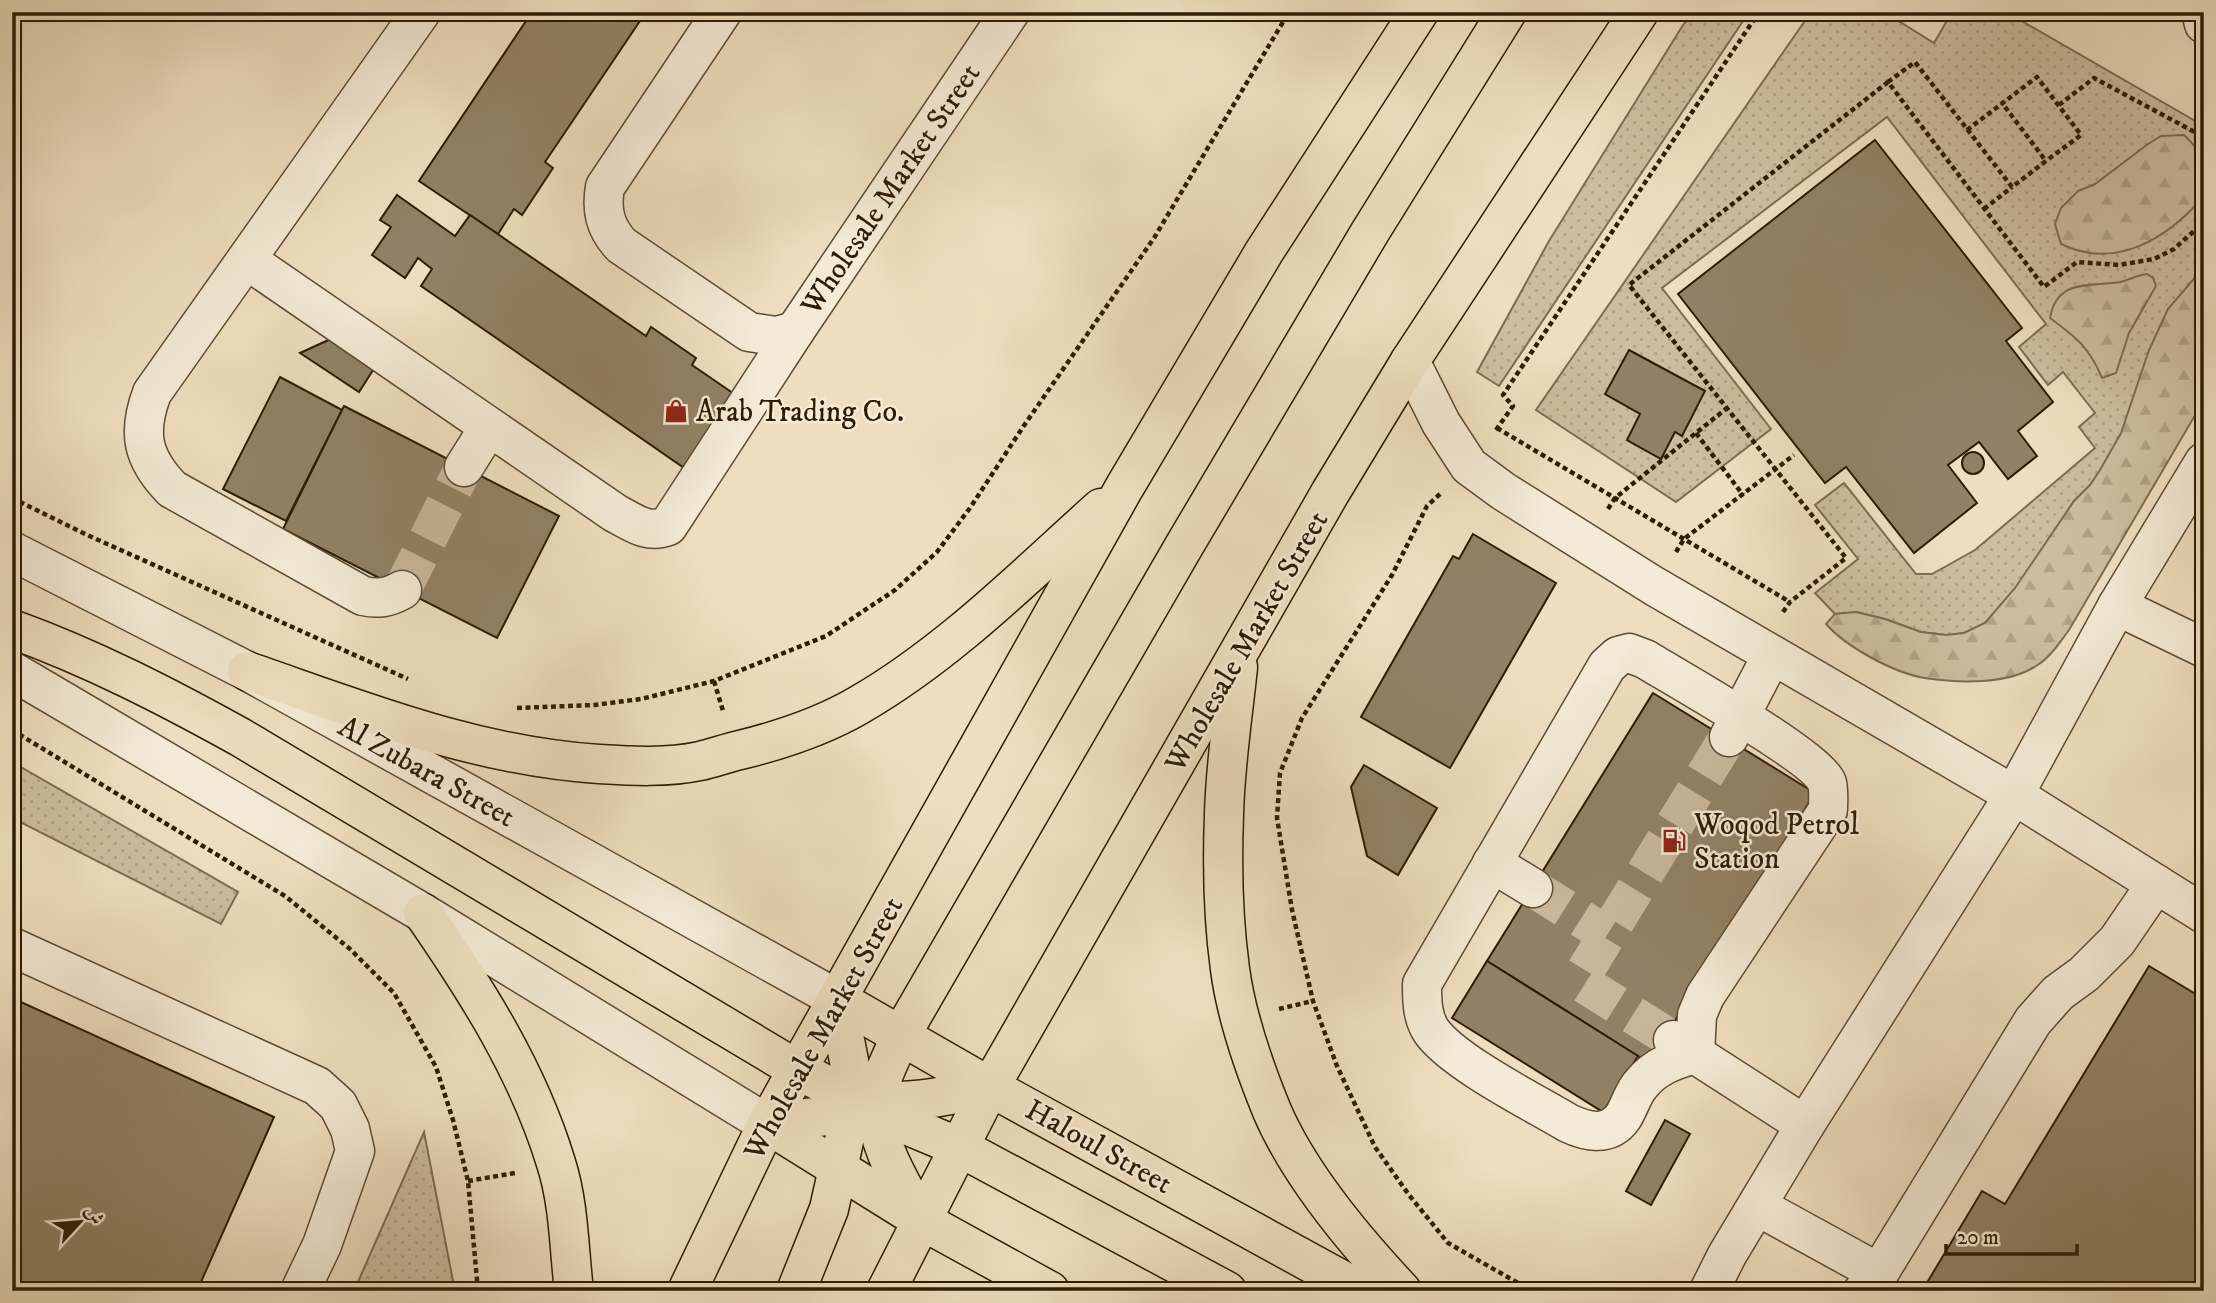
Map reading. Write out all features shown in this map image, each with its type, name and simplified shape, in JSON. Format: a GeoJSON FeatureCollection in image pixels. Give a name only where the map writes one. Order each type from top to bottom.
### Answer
{"type":"FeatureCollection","features":[{"type":"Feature","properties":{"kind":"main road","name":"Wholesale Market Street"},"geometry":{"type":"LineString","coordinates":[[687,1291],[767,1124],[1124,488],[1264,252],[1419,12]]}},
{"type":"Feature","properties":{"kind":"main road"},"geometry":{"type":"LineString","coordinates":[[796,1291],[829,1209],[839,1171],[864,1107],[884,1074],[901,1035],[1342,278],[1507,12]]}},
{"type":"Feature","properties":{"kind":"main road","name":"Wholesale Market Street"},"geometry":{"type":"LineString","coordinates":[[886,1291],[990,1087],[1330,493],[1410,361],[1639,12]]}},
{"type":"Feature","properties":{"kind":"main road"},"geometry":{"type":"LineString","coordinates":[[247,671],[422,732],[512,754],[633,766],[699,761],[780,740],[858,706],[929,659],[1124,488]]}},
{"type":"Feature","properties":{"kind":"main road"},"geometry":{"type":"LineString","coordinates":[[12,629],[53,644],[148,687],[240,737],[864,1107],[959,1147],[1227,1291]]}},
{"type":"Feature","properties":{"kind":"main road"},"geometry":{"type":"LineString","coordinates":[[1240,653],[1224,827],[1224,895],[1230,969],[1240,1018],[1273,1112],[1310,1177],[1367,1253],[1402,1291]]}},
{"type":"Feature","properties":{"kind":"main road"},"geometry":{"type":"LineString","coordinates":[[423,913],[472,984],[509,1049],[539,1115],[557,1165],[566,1213],[573,1291]]}},
{"type":"Feature","properties":{"kind":"main road"},"geometry":{"type":"LineString","coordinates":[[837,999],[864,1107],[921,1220]]}},
{"type":"Feature","properties":{"kind":"main road","name":"Haloul Street"},"geometry":{"type":"LineString","coordinates":[[837,999],[990,1087],[1362,1291]]}},
{"type":"Feature","properties":{"kind":"main road"},"geometry":{"type":"LineString","coordinates":[[767,1124],[990,1087]]}},
{"type":"Feature","properties":{"kind":"main road"},"geometry":{"type":"LineString","coordinates":[[767,1124],[921,1220],[1050,1291]]}},
{"type":"Feature","properties":{"kind":"street"},"geometry":{"type":"LineString","coordinates":[[402,590],[392,596],[377,599],[363,596],[172,489],[157,474],[147,454],[143,434],[144,413],[152,393],[421,12]]}},
{"type":"Feature","properties":{"kind":"street","name":"Wholesale Market Street"},"geometry":{"type":"LineString","coordinates":[[722,12],[605,187],[604,218],[621,246],[737,325],[762,336],[795,331]]}},
{"type":"Feature","properties":{"kind":"street","name":"Wholesale Market Street"},"geometry":{"type":"LineString","coordinates":[[247,260],[615,513],[647,530],[657,530],[668,526],[795,331],[1010,12]]}},
{"type":"Feature","properties":{"kind":"street"},"geometry":{"type":"LineString","coordinates":[[2201,12],[2204,24]]}},
{"type":"Feature","properties":{"kind":"street"},"geometry":{"type":"LineString","coordinates":[[1410,361],[1441,422],[1469,466],[1503,491],[1654,586],[2014,795],[2204,914]]}},
{"type":"Feature","properties":{"kind":"street"},"geometry":{"type":"LineString","coordinates":[[464,467],[489,427]]}},
{"type":"Feature","properties":{"kind":"street"},"geometry":{"type":"LineString","coordinates":[[1709,1291],[1727,1255],[1805,1125],[2014,795],[2117,606],[2204,463]]}},
{"type":"Feature","properties":{"kind":"street","name":"Al Zubara Street"},"geometry":{"type":"LineString","coordinates":[[12,551],[247,671],[837,999]]}},
{"type":"Feature","properties":{"kind":"street"},"geometry":{"type":"LineString","coordinates":[[2117,606],[2204,648]]}},
{"type":"Feature","properties":{"kind":"street"},"geometry":{"type":"LineString","coordinates":[[1734,728],[1765,651]]}},
{"type":"Feature","properties":{"kind":"street"},"geometry":{"type":"LineString","coordinates":[[1629,653],[1645,659],[1734,728],[1812,764],[1827,783],[1828,810],[1705,996],[1698,1015],[1680,1045],[1640,1084],[1623,1117],[1614,1126],[1599,1132],[1584,1130],[1568,1123],[1449,1049],[1431,1031],[1422,1006],[1422,984],[1607,666],[1618,656],[1629,653]]}},
{"type":"Feature","properties":{"kind":"street"},"geometry":{"type":"LineString","coordinates":[[12,671],[423,913],[767,1124]]}},
{"type":"Feature","properties":{"kind":"street"},"geometry":{"type":"LineString","coordinates":[[1492,863],[1533,888]]}},
{"type":"Feature","properties":{"kind":"street"},"geometry":{"type":"LineString","coordinates":[[1756,1206],[1871,1282],[2033,1021],[2059,993],[2084,974],[2117,941],[2156,884]]}},
{"type":"Feature","properties":{"kind":"street"},"geometry":{"type":"LineString","coordinates":[[12,947],[317,1086],[338,1105],[350,1129],[355,1151],[322,1245],[300,1291]]}},
{"type":"Feature","properties":{"kind":"street"},"geometry":{"type":"LineString","coordinates":[[1680,1045],[1805,1125]]}},
{"type":"Feature","properties":{"kind":"path"},"geometry":{"type":"LineString","coordinates":[[510,708],[594,705],[641,699],[714,681],[826,636],[895,590],[937,552],[970,508],[1154,238],[1289,12]]}},
{"type":"Feature","properties":{"kind":"path"},"geometry":{"type":"LineString","coordinates":[[1532,1291],[1448,1243],[1409,1195],[1376,1147],[1337,1066],[1313,1000],[1292,911],[1278,818],[1280,773],[1302,718],[1392,575],[1427,506],[1469,466],[1513,406],[1503,395],[1759,12]]}},
{"type":"Feature","properties":{"kind":"path"},"geometry":{"type":"LineString","coordinates":[[1765,651],[1790,602],[1846,558],[1629,285],[1914,62],[2012,187]]}},
{"type":"Feature","properties":{"kind":"path"},"geometry":{"type":"LineString","coordinates":[[1967,130],[2037,77],[2081,135],[1984,209]]}},
{"type":"Feature","properties":{"kind":"path"},"geometry":{"type":"LineString","coordinates":[[2059,105],[2094,78],[2204,137]]}},
{"type":"Feature","properties":{"kind":"path"},"geometry":{"type":"LineString","coordinates":[[1888,82],[2044,287],[2077,262],[2119,265],[2154,259],[2174,249],[2204,222]]}},
{"type":"Feature","properties":{"kind":"path"},"geometry":{"type":"LineString","coordinates":[[2002,103],[2046,161]]}},
{"type":"Feature","properties":{"kind":"path"},"geometry":{"type":"LineString","coordinates":[[1585,544],[1615,498],[1727,408]]}},
{"type":"Feature","properties":{"kind":"path"},"geometry":{"type":"LineString","coordinates":[[1497,428],[1790,602]]}},
{"type":"Feature","properties":{"kind":"path"},"geometry":{"type":"LineString","coordinates":[[1696,433],[1743,495]]}},
{"type":"Feature","properties":{"kind":"path"},"geometry":{"type":"LineString","coordinates":[[1654,586],[1684,540],[1794,455]]}},
{"type":"Feature","properties":{"kind":"path"},"geometry":{"type":"LineString","coordinates":[[12,498],[418,683]]}},
{"type":"Feature","properties":{"kind":"path"},"geometry":{"type":"LineString","coordinates":[[12,730],[285,896],[350,949],[394,993],[436,1067],[453,1120],[468,1181],[478,1291]]}},
{"type":"Feature","properties":{"kind":"green space"},"geometry":{"type":"Polygon","coordinates":[[[1694,12],[1749,12],[1499,386],[1477,372],[1549,241],[1683,25],[1694,12]]]}},
{"type":"Feature","properties":{"kind":"green space"},"geometry":{"type":"Polygon","coordinates":[[[1811,12],[1884,12],[1934,43],[1952,12],[2006,12],[2204,126],[2204,339],[2090,485],[2074,501],[2016,588],[1985,623],[1964,633],[1946,635],[1921,632],[1856,612],[1835,614],[1815,593],[1858,559],[1815,505],[1844,483],[1916,574],[1932,574],[1975,550],[2095,448],[2079,427],[2095,413],[2063,372],[2048,385],[2019,347],[2046,324],[1887,117],[1662,288],[1771,429],[1676,502],[1536,410],[1811,12]]]}},
{"type":"Feature","properties":{"kind":"green space"},"geometry":{"type":"Polygon","coordinates":[[[2184,135],[2197,149],[2204,169],[2204,196],[2190,211],[2157,237],[2121,252],[2101,254],[2061,244],[2055,224],[2061,208],[2078,191],[2095,184],[2161,136],[2184,135]]]}},
{"type":"Feature","properties":{"kind":"green space"},"geometry":{"type":"Polygon","coordinates":[[[2204,267],[2204,400],[2069,630],[2046,659],[2011,677],[1982,681],[1925,678],[1899,671],[1871,658],[1826,624],[1835,614],[1856,612],[1921,632],[1946,635],[1964,633],[1985,623],[2015,588],[2074,501],[2100,470],[2121,433],[2149,350],[2168,309],[2204,267]]]}},
{"type":"Feature","properties":{"kind":"green space"},"geometry":{"type":"Polygon","coordinates":[[[2147,274],[2153,278],[2156,286],[2129,333],[2116,373],[2102,378],[2081,344],[2050,318],[2054,305],[2067,290],[2076,287],[2120,282],[2147,274]]]}},
{"type":"Feature","properties":{"kind":"green space"},"geometry":{"type":"Polygon","coordinates":[[[12,762],[238,892],[221,924],[12,818],[12,762]]]}},
{"type":"Feature","properties":{"kind":"green space"},"geometry":{"type":"Polygon","coordinates":[[[424,1132],[455,1291],[354,1291],[424,1132]]]}},
{"type":"Feature","properties":{"kind":"building"},"geometry":{"type":"Polygon","coordinates":[[[532,12],[646,12],[545,162],[553,168],[522,215],[514,209],[498,234],[419,181],[532,12]]]}},
{"type":"Feature","properties":{"kind":"building"},"geometry":{"type":"Polygon","coordinates":[[[1875,140],[2022,328],[2006,341],[2053,402],[2018,431],[2037,456],[2008,479],[1979,442],[1948,465],[1977,503],[1914,553],[1846,467],[1825,483],[1678,294],[1875,140]]]}},
{"type":"Feature","properties":{"kind":"building"},"geometry":{"type":"Polygon","coordinates":[[[397,195],[455,236],[470,215],[646,336],[651,327],[696,358],[692,365],[740,398],[690,472],[421,286],[432,269],[418,258],[405,278],[372,255],[391,227],[380,220],[397,195]]]}},
{"type":"Feature","properties":{"kind":"building"},"geometry":{"type":"Polygon","coordinates":[[[333,338],[375,367],[359,392],[300,353],[333,338]]]}},
{"type":"Feature","properties":{"kind":"building"},"geometry":{"type":"Polygon","coordinates":[[[1629,350],[1705,391],[1682,436],[1675,432],[1661,459],[1627,440],[1640,414],[1605,394],[1629,350]]]}},
{"type":"Feature","properties":{"kind":"building"},"geometry":{"type":"Polygon","coordinates":[[[280,377],[342,410],[286,521],[223,489],[280,377]]]}},
{"type":"Feature","properties":{"kind":"building"},"geometry":{"type":"Polygon","coordinates":[[[344,406],[559,516],[497,638],[283,529],[344,406]]]}},
{"type":"Feature","properties":{"kind":"building"},"geometry":{"type":"Polygon","coordinates":[[[1973,452],[1981,455],[1984,463],[1981,471],[1973,474],[1965,471],[1962,463],[1965,455],[1973,452]]]}},
{"type":"Feature","properties":{"kind":"building"},"geometry":{"type":"Polygon","coordinates":[[[1473,534],[1556,583],[1450,768],[1361,717],[1453,556],[1459,559],[1473,534]]]}},
{"type":"Feature","properties":{"kind":"building","name":"Woqod Petrol Station"},"geometry":{"type":"Polygon","coordinates":[[[1653,693],[1815,793],[1649,1063],[1487,961],[1653,693]]]}},
{"type":"Feature","properties":{"kind":"building"},"geometry":{"type":"Polygon","coordinates":[[[1364,765],[1437,808],[1398,875],[1367,856],[1351,787],[1364,765]]]}},
{"type":"Feature","properties":{"kind":"building"},"geometry":{"type":"Polygon","coordinates":[[[1487,961],[1638,1056],[1603,1112],[1452,1018],[1487,961]]]}},
{"type":"Feature","properties":{"kind":"building"},"geometry":{"type":"Polygon","coordinates":[[[2149,966],[2204,999],[2204,1291],[1922,1291],[1982,1191],[2005,1204],[2149,966]]]}},
{"type":"Feature","properties":{"kind":"building"},"geometry":{"type":"Polygon","coordinates":[[[12,998],[274,1117],[197,1291],[12,1291],[12,998]]]}},
{"type":"Feature","properties":{"kind":"building"},"geometry":{"type":"Polygon","coordinates":[[[1665,1120],[1690,1134],[1651,1205],[1626,1191],[1665,1120]]]}},
{"type":"Feature","properties":{"kind":"tunnel"},"geometry":{"type":"LineString","coordinates":[[402,590],[464,467]]}},
{"type":"Feature","properties":{"kind":"tunnel"},"geometry":{"type":"LineString","coordinates":[[1665,1035],[1579,981],[1727,739]]}},
{"type":"Feature","properties":{"kind":"tunnel"},"geometry":{"type":"LineString","coordinates":[[1533,888],[1607,935]]}},
{"type":"Feature","properties":{"kind":"place","name":"Arab Trading Co."},"geometry":{"type":"Point","coordinates":[676,411]}},
{"type":"Feature","properties":{"kind":"place","name":"Woqod Petrol Station"},"geometry":{"type":"Point","coordinates":[1674,841]}}]}
